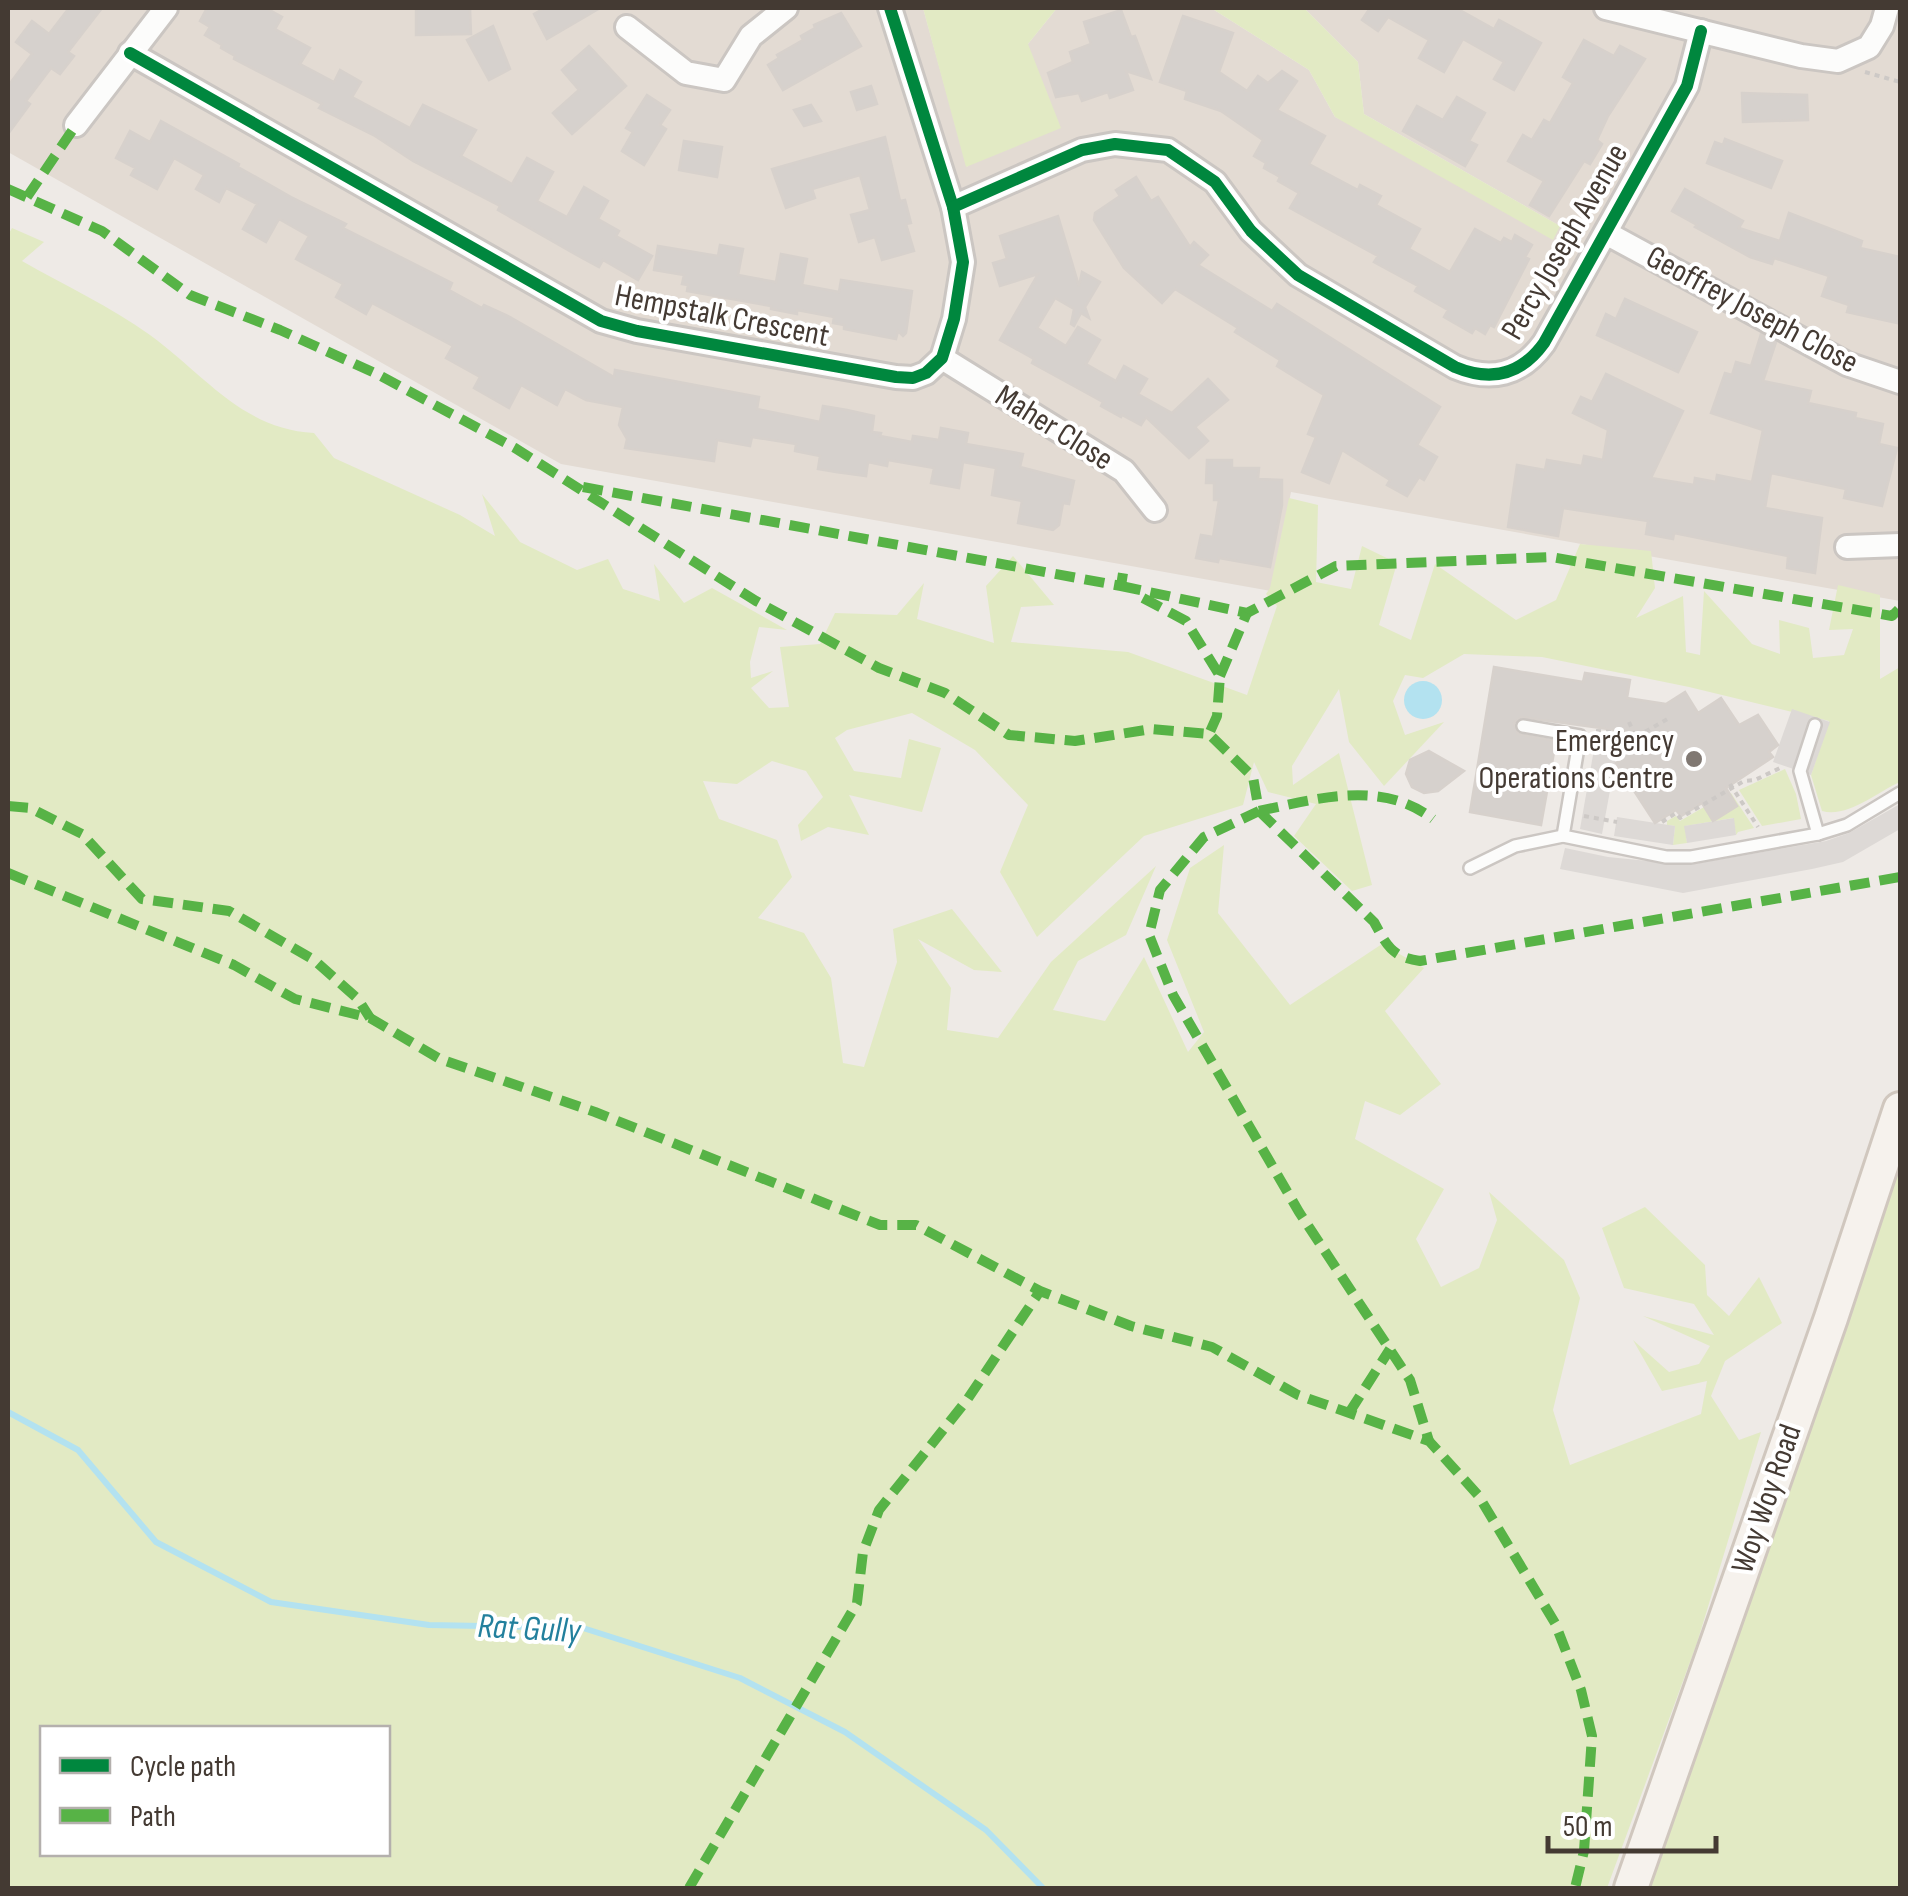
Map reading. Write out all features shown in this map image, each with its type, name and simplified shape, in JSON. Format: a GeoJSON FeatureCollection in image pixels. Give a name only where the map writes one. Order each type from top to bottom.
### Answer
{"type":"FeatureCollection","features":[{"type":"Feature","properties":{"kind":"main road","name":"Woy Woy Road"},"geometry":{"type":"LineString","coordinates":[[1631,1888],[1900,1109]]}},
{"type":"Feature","properties":{"kind":"street"},"geometry":{"type":"LineString","coordinates":[[76,125],[166,8]]}},
{"type":"Feature","properties":{"kind":"street"},"geometry":{"type":"LineString","coordinates":[[627,27],[686,74],[724,80],[751,36],[786,8]]}},
{"type":"Feature","properties":{"kind":"street"},"geometry":{"type":"LineString","coordinates":[[890,8],[953,207],[963,262],[954,319],[942,358]]}},
{"type":"Feature","properties":{"kind":"street"},"geometry":{"type":"LineString","coordinates":[[1606,8],[1801,56],[1838,61],[1869,47],[1882,26],[1887,8]]}},
{"type":"Feature","properties":{"kind":"street","name":"Percy Joseph Avenue"},"geometry":{"type":"LineString","coordinates":[[953,207],[1082,150],[1115,144],[1168,150],[1215,182],[1252,231],[1298,275],[1455,367],[1474,375],[1498,376],[1532,360],[1686,86],[1702,31]]}},
{"type":"Feature","properties":{"kind":"street","name":"Hempstalk Crescent"},"geometry":{"type":"LineString","coordinates":[[130,53],[600,322],[896,377],[913,378],[926,373],[942,358]]}},
{"type":"Feature","properties":{"kind":"street","name":"Geoffrey Joseph Close"},"geometry":{"type":"LineString","coordinates":[[1606,232],[1847,364],[1900,382]]}},
{"type":"Feature","properties":{"kind":"street","name":"Maher Close"},"geometry":{"type":"LineString","coordinates":[[942,358],[1124,471],[1155,510]]}},
{"type":"Feature","properties":{"kind":"street"},"geometry":{"type":"LineString","coordinates":[[1847,547],[1900,545]]}},
{"type":"Feature","properties":{"kind":"lane"},"geometry":{"type":"LineString","coordinates":[[1815,725],[1800,771],[1818,834]]}},
{"type":"Feature","properties":{"kind":"lane"},"geometry":{"type":"LineString","coordinates":[[1523,726],[1580,736],[1562,836]]}},
{"type":"Feature","properties":{"kind":"lane"},"geometry":{"type":"LineString","coordinates":[[1470,868],[1514,846],[1562,836],[1666,857],[1691,857],[1847,826],[1900,793]]}},
{"type":"Feature","properties":{"kind":"path"},"geometry":{"type":"LineString","coordinates":[[1580,736],[1598,730],[1633,735],[1649,731],[1672,717]]}},
{"type":"Feature","properties":{"kind":"path"},"geometry":{"type":"LineString","coordinates":[[1629,722],[1638,744]]}},
{"type":"Feature","properties":{"kind":"path"},"geometry":{"type":"LineString","coordinates":[[1662,822],[1676,813],[1680,818],[1731,786],[1782,768]]}},
{"type":"Feature","properties":{"kind":"path"},"geometry":{"type":"LineString","coordinates":[[1731,786],[1760,830]]}},
{"type":"Feature","properties":{"kind":"path"},"geometry":{"type":"LineString","coordinates":[[1584,816],[1617,822]]}},
{"type":"Feature","properties":{"kind":"shaded area"},"geometry":{"type":"Polygon","coordinates":[[[8,8],[923,8],[967,167],[1028,44],[1057,8],[1211,8],[1309,70],[1335,117],[1560,226],[1364,114],[1358,62],[1304,8],[1900,8],[1900,601],[1291,492],[1271,591],[561,464],[8,152],[8,8]]]}},
{"type":"Feature","properties":{"kind":"shaded area"},"geometry":{"type":"Polygon","coordinates":[[[1792,709],[1830,722],[1811,775],[1773,762],[1792,709]]]}},
{"type":"Feature","properties":{"kind":"shaded area"},"geometry":{"type":"Polygon","coordinates":[[[1596,738],[1619,742],[1602,834],[1580,829],[1596,738]]]}},
{"type":"Feature","properties":{"kind":"shaded area"},"geometry":{"type":"Polygon","coordinates":[[[1900,804],[1900,829],[1843,862],[1812,869],[1683,893],[1560,869],[1565,848],[1608,857],[1688,865],[1826,841],[1849,833],[1900,804]]]}},
{"type":"Feature","properties":{"kind":"shaded area"},"geometry":{"type":"Polygon","coordinates":[[[1617,817],[1675,826],[1673,845],[1614,836],[1617,817]]]}},
{"type":"Feature","properties":{"kind":"shaded area"},"geometry":{"type":"Polygon","coordinates":[[[1734,818],[1736,835],[1687,843],[1684,826],[1734,818]]]}},
{"type":"Feature","properties":{"kind":"green space"},"geometry":{"type":"Polygon","coordinates":[[[923,8],[1057,8],[1028,44],[1061,128],[966,167],[923,8]]]}},
{"type":"Feature","properties":{"kind":"green space"},"geometry":{"type":"Polygon","coordinates":[[[1211,8],[1304,8],[1358,62],[1364,114],[1560,226],[1553,240],[1335,117],[1309,70],[1211,8]]]}},
{"type":"Feature","properties":{"kind":"green space"},"geometry":{"type":"Polygon","coordinates":[[[12,228],[44,242],[22,261],[135,325],[245,411],[266,422],[314,433],[334,458],[460,515],[495,536],[482,494],[520,542],[577,570],[608,559],[623,589],[660,601],[654,564],[684,603],[712,588],[787,630],[759,627],[750,662],[751,678],[773,671],[751,688],[769,708],[789,707],[780,647],[820,644],[835,613],[897,615],[924,583],[917,619],[994,643],[986,586],[1013,556],[1054,605],[1021,607],[1011,642],[1128,652],[1247,695],[1277,606],[1266,594],[1289,498],[1318,505],[1316,582],[1351,589],[1362,546],[1397,563],[1379,625],[1411,640],[1435,564],[1516,620],[1556,600],[1580,544],[1651,551],[1655,588],[1636,618],[1683,596],[1686,652],[1700,655],[1704,591],[1752,644],[1780,654],[1779,620],[1809,628],[1813,658],[1844,655],[1853,629],[1829,630],[1838,585],[1880,595],[1880,679],[1900,667],[1900,782],[1842,811],[1822,811],[1811,775],[1829,721],[1689,687],[1542,657],[1464,654],[1423,678],[1405,675],[1393,701],[1405,735],[1444,722],[1384,786],[1349,742],[1339,689],[1292,766],[1293,785],[1339,753],[1372,885],[1352,891],[1294,836],[1316,804],[1268,792],[1254,762],[1243,805],[1144,836],[1037,937],[1000,872],[1028,805],[975,750],[912,713],[847,730],[835,738],[854,771],[901,778],[909,739],[941,748],[922,812],[849,795],[869,835],[828,827],[801,841],[798,825],[823,797],[806,771],[772,761],[737,784],[703,781],[719,819],[777,840],[792,877],[758,918],[804,933],[831,978],[843,1063],[864,1067],[897,962],[893,929],[952,909],[1002,972],[974,970],[918,939],[951,988],[947,1030],[998,1038],[1051,962],[1156,866],[1126,935],[1078,961],[1053,1010],[1105,1021],[1144,957],[1188,1052],[1204,1032],[1167,940],[1190,868],[1224,845],[1218,913],[1290,1005],[1382,944],[1424,968],[1385,1011],[1441,1084],[1400,1115],[1365,1101],[1355,1139],[1444,1189],[1416,1239],[1441,1287],[1479,1268],[1497,1220],[1489,1192],[1564,1260],[1580,1298],[1553,1410],[1570,1465],[1701,1414],[1707,1381],[1662,1391],[1633,1340],[1669,1372],[1699,1364],[1710,1346],[1643,1316],[1714,1335],[1694,1304],[1624,1288],[1602,1228],[1645,1207],[1705,1265],[1707,1295],[1729,1316],[1759,1277],[1782,1323],[1725,1361],[1711,1396],[1739,1440],[1761,1432],[1697,1643],[1607,1888],[8,1888],[8,235],[12,228]]]}},
{"type":"Feature","properties":{"kind":"green space"},"geometry":{"type":"Polygon","coordinates":[[[1785,769],[1801,819],[1762,826],[1739,790],[1785,769]]]}},
{"type":"Feature","properties":{"kind":"green space"},"geometry":{"type":"Polygon","coordinates":[[[1731,793],[1754,828],[1736,835],[1733,818],[1685,826],[1687,843],[1673,845],[1675,826],[1667,825],[1667,821],[1676,816],[1680,821],[1704,807],[1713,820],[1731,793]]]}},
{"type":"Feature","properties":{"kind":"green space"},"geometry":{"type":"Polygon","coordinates":[[[1900,1156],[1900,1888],[1647,1888],[1735,1646],[1788,1477],[1846,1326],[1900,1156]]]}},
{"type":"Feature","properties":{"kind":"water"},"geometry":{"type":"Polygon","coordinates":[[[1423,681],[1436,687],[1442,700],[1436,713],[1423,719],[1410,713],[1404,700],[1410,687],[1423,681]]]}},
{"type":"Feature","properties":{"kind":"building"},"geometry":{"type":"Polygon","coordinates":[[[69,8],[102,8],[68,52],[74,56],[60,74],[51,68],[8,134],[8,86],[32,54],[16,42],[32,21],[49,34],[69,8]]]}},
{"type":"Feature","properties":{"kind":"building"},"geometry":{"type":"Polygon","coordinates":[[[207,8],[266,8],[282,17],[275,29],[310,48],[300,64],[334,82],[340,70],[361,82],[352,97],[410,128],[423,105],[476,130],[461,156],[512,184],[527,158],[553,172],[537,201],[567,217],[584,187],[608,201],[598,219],[619,231],[616,236],[652,256],[638,280],[603,260],[599,267],[582,258],[498,210],[500,206],[319,108],[322,104],[234,59],[222,45],[205,35],[210,27],[200,21],[207,8]]]}},
{"type":"Feature","properties":{"kind":"building"},"geometry":{"type":"Polygon","coordinates":[[[416,8],[470,8],[471,34],[416,35],[416,8]]]}},
{"type":"Feature","properties":{"kind":"building"},"geometry":{"type":"Polygon","coordinates":[[[545,8],[600,8],[547,39],[534,14],[545,8]]]}},
{"type":"Feature","properties":{"kind":"building"},"geometry":{"type":"Polygon","coordinates":[[[1370,8],[1456,8],[1494,29],[1499,20],[1541,43],[1514,90],[1494,79],[1504,62],[1463,39],[1444,72],[1419,58],[1429,40],[1388,17],[1378,31],[1362,20],[1370,8]]]}},
{"type":"Feature","properties":{"kind":"building"},"geometry":{"type":"Polygon","coordinates":[[[1121,10],[1151,79],[1126,71],[1133,90],[1110,98],[1108,92],[1082,101],[1079,93],[1056,97],[1048,73],[1073,62],[1070,52],[1091,44],[1084,22],[1121,10]]]}},
{"type":"Feature","properties":{"kind":"building"},"geometry":{"type":"Polygon","coordinates":[[[841,13],[861,46],[783,90],[768,65],[803,40],[801,36],[814,25],[841,13]]]}},
{"type":"Feature","properties":{"kind":"building"},"geometry":{"type":"Polygon","coordinates":[[[1183,16],[1233,33],[1219,72],[1247,91],[1258,76],[1268,83],[1282,71],[1297,81],[1277,110],[1325,136],[1309,164],[1358,190],[1360,185],[1381,196],[1376,205],[1420,229],[1409,249],[1450,272],[1475,229],[1501,243],[1504,238],[1512,242],[1515,235],[1532,245],[1525,257],[1529,259],[1494,327],[1490,325],[1485,334],[1475,328],[1472,333],[1444,317],[1448,310],[1415,291],[1418,286],[1374,262],[1378,256],[1290,208],[1299,193],[1278,181],[1280,177],[1264,168],[1266,163],[1254,156],[1263,140],[1221,111],[1185,99],[1187,91],[1160,82],[1183,16]]]}},
{"type":"Feature","properties":{"kind":"building"},"geometry":{"type":"Polygon","coordinates":[[[493,26],[510,69],[489,80],[467,40],[493,26]]]}},
{"type":"Feature","properties":{"kind":"building"},"geometry":{"type":"Polygon","coordinates":[[[1584,40],[1614,56],[1620,46],[1645,59],[1608,116],[1597,140],[1602,144],[1590,164],[1584,161],[1549,216],[1530,205],[1544,181],[1508,161],[1523,135],[1532,140],[1544,120],[1550,123],[1573,83],[1563,77],[1584,40]]]}},
{"type":"Feature","properties":{"kind":"building"},"geometry":{"type":"Polygon","coordinates":[[[589,46],[626,86],[572,134],[553,113],[579,90],[562,70],[589,46]]]}},
{"type":"Feature","properties":{"kind":"building"},"geometry":{"type":"Polygon","coordinates":[[[871,86],[877,104],[857,110],[851,92],[871,86]]]}},
{"type":"Feature","properties":{"kind":"building"},"geometry":{"type":"Polygon","coordinates":[[[1742,93],[1807,95],[1808,120],[1743,122],[1742,93]]]}},
{"type":"Feature","properties":{"kind":"building"},"geometry":{"type":"Polygon","coordinates":[[[647,95],[670,110],[660,125],[666,129],[644,165],[622,151],[633,132],[626,128],[647,95]]]}},
{"type":"Feature","properties":{"kind":"building"},"geometry":{"type":"Polygon","coordinates":[[[1457,97],[1485,113],[1469,141],[1477,145],[1465,166],[1403,131],[1417,106],[1443,120],[1457,97]]]}},
{"type":"Feature","properties":{"kind":"building"},"geometry":{"type":"Polygon","coordinates":[[[811,105],[821,121],[804,126],[794,110],[811,105]]]}},
{"type":"Feature","properties":{"kind":"building"},"geometry":{"type":"Polygon","coordinates":[[[161,121],[291,197],[346,224],[343,228],[452,283],[449,290],[482,308],[484,305],[510,317],[614,377],[615,370],[759,397],[757,409],[820,422],[823,406],[847,410],[874,416],[872,432],[881,433],[880,436],[912,442],[913,436],[939,440],[941,428],[968,433],[966,444],[1023,454],[1020,467],[1074,481],[1069,504],[1063,503],[1059,525],[1053,530],[1018,523],[1022,501],[992,495],[996,468],[963,462],[959,488],[931,483],[934,468],[888,460],[887,466],[868,462],[866,476],[818,469],[820,456],[795,451],[796,444],[752,437],[750,446],[717,440],[714,461],[625,448],[627,439],[619,425],[623,407],[586,400],[565,389],[557,405],[521,385],[509,408],[474,388],[480,377],[446,358],[453,346],[372,303],[366,314],[336,297],[343,284],[296,259],[309,236],[279,219],[266,242],[243,229],[257,204],[226,188],[219,202],[196,189],[204,175],[174,158],[157,189],[131,175],[135,168],[116,158],[130,131],[150,142],[161,121]]]}},
{"type":"Feature","properties":{"kind":"building"},"geometry":{"type":"Polygon","coordinates":[[[885,137],[900,201],[905,200],[911,223],[906,224],[914,251],[882,260],[875,237],[859,242],[851,215],[870,210],[860,175],[812,189],[815,198],[786,208],[772,169],[885,137]]]}},
{"type":"Feature","properties":{"kind":"building"},"geometry":{"type":"Polygon","coordinates":[[[1725,139],[1782,161],[1771,188],[1707,163],[1715,142],[1723,145],[1725,139]]]}},
{"type":"Feature","properties":{"kind":"building"},"geometry":{"type":"Polygon","coordinates":[[[684,141],[722,147],[717,177],[679,170],[684,141]]]}},
{"type":"Feature","properties":{"kind":"building"},"geometry":{"type":"Polygon","coordinates":[[[1136,177],[1151,201],[1158,197],[1190,247],[1194,242],[1208,255],[1198,265],[1272,311],[1277,304],[1440,407],[1417,445],[1437,457],[1424,480],[1419,477],[1407,496],[1387,485],[1390,480],[1342,450],[1329,483],[1302,472],[1316,437],[1308,434],[1324,395],[1277,366],[1280,360],[1235,332],[1238,328],[1175,289],[1162,303],[1124,268],[1094,220],[1095,213],[1120,196],[1116,190],[1136,177]]]}},
{"type":"Feature","properties":{"kind":"building"},"geometry":{"type":"Polygon","coordinates":[[[1685,189],[1743,221],[1739,228],[1780,241],[1789,213],[1862,241],[1860,248],[1900,257],[1897,323],[1847,312],[1849,305],[1822,296],[1829,276],[1774,258],[1772,264],[1750,257],[1695,227],[1672,211],[1685,189]]]}},
{"type":"Feature","properties":{"kind":"building"},"geometry":{"type":"Polygon","coordinates":[[[1058,216],[1079,286],[1082,272],[1100,282],[1085,307],[1089,318],[1081,313],[1074,326],[1074,309],[1055,298],[1037,328],[1066,346],[1078,327],[1100,340],[1086,364],[1116,381],[1124,366],[1147,379],[1138,394],[1172,413],[1208,379],[1228,400],[1195,427],[1208,441],[1189,458],[1146,417],[1141,425],[1121,417],[1000,340],[1038,274],[1000,286],[993,263],[1007,259],[1000,236],[1058,216]]]}},
{"type":"Feature","properties":{"kind":"building"},"geometry":{"type":"Polygon","coordinates":[[[720,245],[743,249],[738,275],[776,282],[781,254],[807,259],[802,285],[839,292],[841,280],[912,291],[906,333],[903,336],[898,331],[896,339],[844,329],[844,325],[833,323],[834,317],[797,310],[797,314],[687,291],[688,285],[682,284],[684,275],[654,270],[658,246],[718,256],[720,245]]]}},
{"type":"Feature","properties":{"kind":"building"},"geometry":{"type":"Polygon","coordinates":[[[1625,299],[1697,332],[1678,372],[1597,335],[1606,314],[1616,319],[1625,299]]]}},
{"type":"Feature","properties":{"kind":"building"},"geometry":{"type":"Polygon","coordinates":[[[1761,334],[1776,342],[1763,381],[1811,391],[1808,403],[1856,413],[1855,418],[1883,424],[1879,444],[1897,448],[1882,506],[1844,498],[1846,489],[1771,473],[1765,508],[1822,518],[1815,573],[1787,568],[1788,556],[1674,533],[1673,539],[1646,534],[1648,521],[1563,508],[1558,536],[1508,527],[1517,465],[1545,470],[1547,460],[1582,466],[1584,456],[1603,460],[1608,430],[1573,413],[1581,397],[1592,402],[1606,374],[1683,411],[1651,478],[1694,485],[1695,478],[1716,482],[1717,475],[1752,482],[1763,430],[1711,413],[1725,373],[1732,375],[1736,362],[1751,366],[1761,334]]]}},
{"type":"Feature","properties":{"kind":"building"},"geometry":{"type":"Polygon","coordinates":[[[1207,460],[1232,460],[1232,468],[1259,468],[1258,479],[1282,480],[1282,505],[1270,567],[1196,558],[1201,535],[1213,537],[1219,500],[1214,500],[1214,483],[1206,483],[1207,460]]]}},
{"type":"Feature","properties":{"kind":"building"},"geometry":{"type":"Polygon","coordinates":[[[1494,667],[1583,682],[1585,673],[1630,680],[1627,698],[1666,704],[1685,692],[1698,713],[1721,698],[1739,725],[1758,715],[1778,745],[1769,752],[1773,757],[1726,788],[1737,806],[1713,821],[1702,803],[1681,816],[1676,810],[1655,823],[1616,763],[1616,756],[1652,735],[1521,717],[1514,723],[1518,734],[1556,741],[1541,825],[1470,812],[1494,667]]]}},
{"type":"Feature","properties":{"kind":"building"},"geometry":{"type":"Polygon","coordinates":[[[1429,751],[1464,771],[1438,791],[1424,793],[1412,787],[1406,774],[1410,760],[1429,751]]]}},
{"type":"Feature","properties":{"kind":"waterway","name":"Rat Gully"},"geometry":{"type":"LineString","coordinates":[[8,1412],[78,1450],[156,1542],[271,1602],[429,1625],[583,1628],[740,1678],[845,1732],[986,1830],[1043,1888]]}},
{"type":"Feature","properties":{"kind":"marked path"},"geometry":{"type":"LineString","coordinates":[[27,197],[76,125]]}},
{"type":"Feature","properties":{"kind":"marked path"},"geometry":{"type":"LineString","coordinates":[[8,189],[102,231],[190,295],[377,374],[515,448],[756,601],[879,668],[945,693],[1009,735],[1075,741],[1152,729],[1209,734],[1253,777],[1259,811],[1204,837],[1160,890],[1149,935],[1173,995],[1299,1212],[1410,1380],[1429,1441]]}},
{"type":"Feature","properties":{"kind":"marked path"},"geometry":{"type":"LineString","coordinates":[[583,487],[1121,586],[1123,573]]}},
{"type":"Feature","properties":{"kind":"marked path"},"geometry":{"type":"LineString","coordinates":[[1121,586],[1247,613],[1336,566],[1551,557],[1892,616],[1900,608]]}},
{"type":"Feature","properties":{"kind":"marked path"},"geometry":{"type":"LineString","coordinates":[[1143,598],[1186,621],[1220,676],[1217,716],[1209,734]]}},
{"type":"Feature","properties":{"kind":"marked path"},"geometry":{"type":"LineString","coordinates":[[1220,676],[1247,613]]}},
{"type":"Feature","properties":{"kind":"marked path"},"geometry":{"type":"LineString","coordinates":[[1259,811],[1326,798],[1370,796],[1392,799],[1433,819]]}},
{"type":"Feature","properties":{"kind":"marked path"},"geometry":{"type":"LineString","coordinates":[[8,806],[30,808],[82,834],[142,899],[229,911],[314,960],[358,999],[370,1018]]}},
{"type":"Feature","properties":{"kind":"marked path"},"geometry":{"type":"LineString","coordinates":[[1259,811],[1374,922],[1391,949],[1420,961],[1900,877]]}},
{"type":"Feature","properties":{"kind":"marked path"},"geometry":{"type":"LineString","coordinates":[[8,873],[234,965],[295,999],[370,1018],[440,1059],[595,1112],[880,1225],[916,1225],[1040,1291],[1131,1326],[1212,1347],[1298,1395],[1429,1441],[1478,1495],[1555,1623],[1581,1690],[1592,1736],[1584,1851],[1575,1888]]}},
{"type":"Feature","properties":{"kind":"marked path"},"geometry":{"type":"LineString","coordinates":[[689,1888],[857,1603],[863,1552],[879,1510],[967,1400],[1040,1291]]}},
{"type":"Feature","properties":{"kind":"marked path"},"geometry":{"type":"LineString","coordinates":[[1349,1413],[1390,1349]]}},
{"type":"Feature","properties":{"kind":"cycle path"},"geometry":{"type":"LineString","coordinates":[[130,53],[601,321],[637,331],[913,378],[926,373],[942,358],[954,319],[963,262],[953,207],[890,8]]}},
{"type":"Feature","properties":{"kind":"cycle path"},"geometry":{"type":"LineString","coordinates":[[953,207],[1082,150],[1115,144],[1168,150],[1215,182],[1251,231],[1298,275],[1455,367],[1481,374],[1504,373],[1525,362],[1544,343],[1687,86],[1701,31]]}},
{"type":"Feature","properties":{"kind":"place","name":"Emergency Operations Centre"},"geometry":{"type":"Point","coordinates":[1694,759]}}]}
